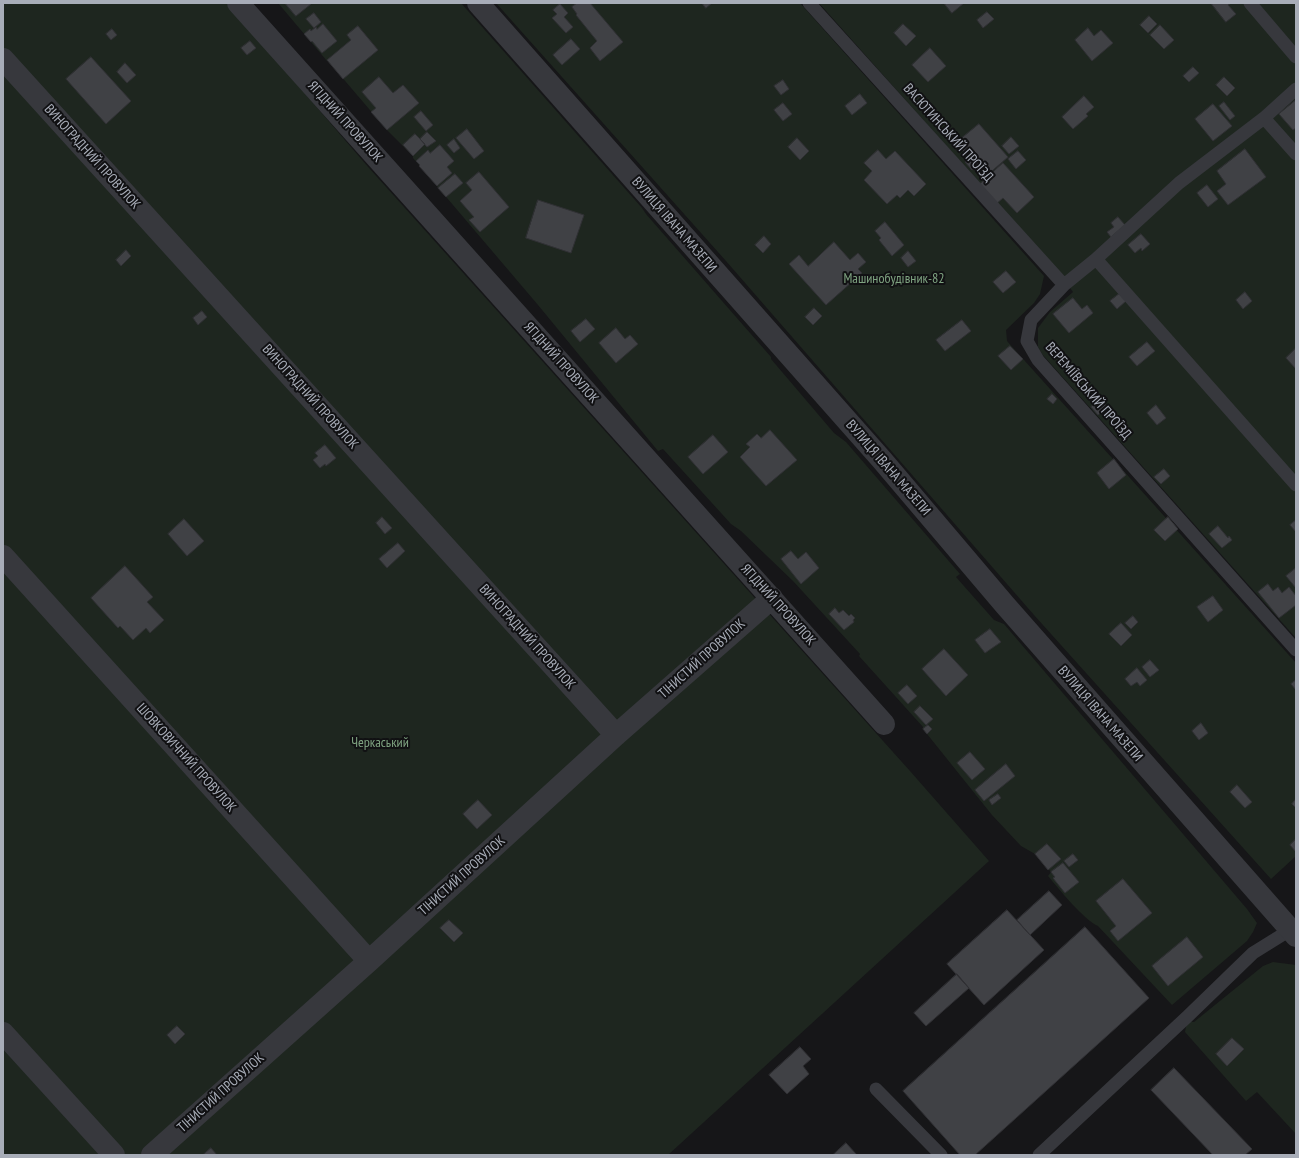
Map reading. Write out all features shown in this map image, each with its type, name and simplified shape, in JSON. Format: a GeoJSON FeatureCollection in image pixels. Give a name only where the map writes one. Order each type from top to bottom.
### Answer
{"type":"FeatureCollection","features":[{"type":"Feature","properties":{"kind":"street","name":"ЯГІДНИЙ ПРОВУЛОК"},"geometry":{"type":"LineString","coordinates":[[238,3],[884,724]]}},
{"type":"Feature","properties":{"kind":"street","name":"ВУЛИЦЯ ІВАНА МАЗЕПИ"},"geometry":{"type":"LineString","coordinates":[[478,3],[877,454],[1004,605],[1293,933]]}},
{"type":"Feature","properties":{"kind":"street","name":"ВИНОГРАДНИЙ ПРОВУЛОК"},"geometry":{"type":"LineString","coordinates":[[3,59],[616,735]]}},
{"type":"Feature","properties":{"kind":"street","name":"ШОВКОВИЧНИЙ ПРОВУЛОК"},"geometry":{"type":"LineString","coordinates":[[3,556],[369,961]]}},
{"type":"Feature","properties":{"kind":"street","name":"ТІНИСТИЙ ПРОВУЛОК"},"geometry":{"type":"LineString","coordinates":[[152,1155],[369,961],[616,735],[772,598]]}},
{"type":"Feature","properties":{"kind":"street"},"geometry":{"type":"LineString","coordinates":[[3,1033],[114,1155]]}},
{"type":"Feature","properties":{"kind":"lane","name":"ВАСЮТИНСЬКИЙ ПРОЇЗД"},"geometry":{"type":"LineString","coordinates":[[809,3],[1064,285]]}},
{"type":"Feature","properties":{"kind":"lane"},"geometry":{"type":"LineString","coordinates":[[1250,3],[1296,56]]}},
{"type":"Feature","properties":{"kind":"lane","name":"ВЕРЕМІЇВСЬКИЙ ПРОЇЗД"},"geometry":{"type":"LineString","coordinates":[[1296,89],[1264,118],[1179,183],[1096,259],[1064,285],[1031,320],[1027,341],[1038,360],[1296,650]]}},
{"type":"Feature","properties":{"kind":"lane"},"geometry":{"type":"LineString","coordinates":[[1264,118],[1296,154]]}},
{"type":"Feature","properties":{"kind":"lane"},"geometry":{"type":"LineString","coordinates":[[1096,259],[1296,485]]}},
{"type":"Feature","properties":{"kind":"lane"},"geometry":{"type":"LineString","coordinates":[[1039,1155],[1253,953],[1293,933]]}},
{"type":"Feature","properties":{"kind":"lane"},"geometry":{"type":"LineString","coordinates":[[876,1089],[941,1155]]}},
{"type":"Feature","properties":{"kind":"green space","name":"Черкаський"},"geometry":{"type":"Polygon","coordinates":[[[3,3],[227,3],[369,168],[989,861],[668,1155],[3,1155],[3,3]]]}},
{"type":"Feature","properties":{"kind":"green space"},"geometry":{"type":"Polygon","coordinates":[[[278,3],[461,3],[642,208],[771,357],[771,359],[834,433],[846,442],[960,574],[956,577],[994,620],[1004,624],[1247,909],[1257,923],[1247,941],[1172,1005],[1098,926],[1072,904],[1048,876],[1051,872],[1035,854],[1021,846],[992,815],[923,729],[923,727],[859,656],[860,654],[793,581],[741,531],[731,524],[663,449],[658,451],[538,305],[413,158],[413,156],[387,130],[278,3]]]}},
{"type":"Feature","properties":{"kind":"green space","name":"Машинобудівник-82"},"geometry":{"type":"Polygon","coordinates":[[[496,3],[800,3],[1044,276],[1040,294],[1034,303],[1006,330],[1007,341],[1296,663],[1296,856],[1271,879],[1034,615],[726,261],[496,3]]]}},
{"type":"Feature","properties":{"kind":"green space"},"geometry":{"type":"Polygon","coordinates":[[[819,3],[1296,3],[1296,638],[1042,354],[1038,347],[1038,328],[1050,312],[1073,292],[1055,268],[819,3]]]}},
{"type":"Feature","properties":{"kind":"green space"},"geometry":{"type":"Polygon","coordinates":[[[1273,962],[1296,965],[1296,1134],[1257,1092],[1246,1101],[1185,1032],[1187,1021],[1194,1022],[1263,966],[1273,962]]]}},
{"type":"Feature","properties":{"kind":"building"},"geometry":{"type":"Polygon","coordinates":[[[285,3],[309,3],[311,4],[296,16],[285,3]]]}},
{"type":"Feature","properties":{"kind":"building"},"geometry":{"type":"Polygon","coordinates":[[[577,3],[590,3],[623,42],[600,61],[590,48],[597,41],[576,15],[577,14],[572,7],[577,3]]]}},
{"type":"Feature","properties":{"kind":"building"},"geometry":{"type":"Polygon","coordinates":[[[702,3],[712,3],[706,8],[702,3]]]}},
{"type":"Feature","properties":{"kind":"building"},"geometry":{"type":"Polygon","coordinates":[[[944,3],[964,3],[952,13],[944,3]]]}},
{"type":"Feature","properties":{"kind":"building"},"geometry":{"type":"Polygon","coordinates":[[[1211,3],[1231,3],[1228,5],[1236,14],[1226,22],[1211,3]]]}},
{"type":"Feature","properties":{"kind":"building"},"geometry":{"type":"Polygon","coordinates":[[[560,4],[568,13],[564,17],[573,27],[566,33],[552,18],[557,14],[553,10],[560,4]]]}},
{"type":"Feature","properties":{"kind":"building"},"geometry":{"type":"Polygon","coordinates":[[[987,12],[994,19],[983,28],[977,20],[987,12]]]}},
{"type":"Feature","properties":{"kind":"building"},"geometry":{"type":"Polygon","coordinates":[[[314,13],[321,22],[314,28],[306,19],[314,13]]]}},
{"type":"Feature","properties":{"kind":"building"},"geometry":{"type":"Polygon","coordinates":[[[1149,16],[1157,24],[1148,33],[1140,25],[1149,16]]]}},
{"type":"Feature","properties":{"kind":"building"},"geometry":{"type":"Polygon","coordinates":[[[323,24],[337,41],[322,53],[304,34],[310,29],[311,31],[316,27],[317,29],[323,24]]]}},
{"type":"Feature","properties":{"kind":"building"},"geometry":{"type":"Polygon","coordinates":[[[903,24],[916,36],[906,46],[894,33],[903,24]]]}},
{"type":"Feature","properties":{"kind":"building"},"geometry":{"type":"Polygon","coordinates":[[[1160,25],[1174,40],[1164,49],[1150,35],[1160,25]]]}},
{"type":"Feature","properties":{"kind":"building"},"geometry":{"type":"Polygon","coordinates":[[[358,26],[378,50],[343,79],[327,60],[351,40],[347,35],[358,26]]]}},
{"type":"Feature","properties":{"kind":"building"},"geometry":{"type":"Polygon","coordinates":[[[1088,28],[1094,36],[1101,30],[1113,43],[1092,61],[1075,40],[1088,28]]]}},
{"type":"Feature","properties":{"kind":"building"},"geometry":{"type":"Polygon","coordinates":[[[112,29],[117,35],[111,40],[106,34],[112,29]]]}},
{"type":"Feature","properties":{"kind":"building"},"geometry":{"type":"Polygon","coordinates":[[[571,39],[580,49],[562,65],[553,55],[571,39]]]}},
{"type":"Feature","properties":{"kind":"building"},"geometry":{"type":"Polygon","coordinates":[[[250,41],[256,48],[247,55],[241,48],[250,41]]]}},
{"type":"Feature","properties":{"kind":"building"},"geometry":{"type":"Polygon","coordinates":[[[930,48],[946,66],[928,82],[912,65],[930,48]]]}},
{"type":"Feature","properties":{"kind":"building"},"geometry":{"type":"Polygon","coordinates":[[[91,57],[131,101],[106,124],[66,79],[91,57]]]}},
{"type":"Feature","properties":{"kind":"building"},"geometry":{"type":"Polygon","coordinates":[[[125,63],[136,75],[127,83],[117,72],[125,63]]]}},
{"type":"Feature","properties":{"kind":"building"},"geometry":{"type":"Polygon","coordinates":[[[1193,67],[1199,73],[1189,82],[1183,76],[1193,67]]]}},
{"type":"Feature","properties":{"kind":"building"},"geometry":{"type":"Polygon","coordinates":[[[379,77],[393,93],[403,85],[419,103],[387,130],[371,112],[376,108],[362,92],[379,77]]]}},
{"type":"Feature","properties":{"kind":"building"},"geometry":{"type":"Polygon","coordinates":[[[1224,77],[1235,88],[1227,96],[1216,85],[1224,77]]]}},
{"type":"Feature","properties":{"kind":"building"},"geometry":{"type":"Polygon","coordinates":[[[783,80],[789,89],[781,95],[774,86],[783,80]]]}},
{"type":"Feature","properties":{"kind":"building"},"geometry":{"type":"Polygon","coordinates":[[[860,94],[867,103],[852,115],[845,106],[860,94]]]}},
{"type":"Feature","properties":{"kind":"building"},"geometry":{"type":"Polygon","coordinates":[[[1084,96],[1094,107],[1086,114],[1088,116],[1073,129],[1062,117],[1084,96]]]}},
{"type":"Feature","properties":{"kind":"building"},"geometry":{"type":"Polygon","coordinates":[[[1296,100],[1296,128],[1293,130],[1279,114],[1296,100]]]}},
{"type":"Feature","properties":{"kind":"building"},"geometry":{"type":"Polygon","coordinates":[[[1224,102],[1235,116],[1230,120],[1219,106],[1224,102]]]}},
{"type":"Feature","properties":{"kind":"building"},"geometry":{"type":"Polygon","coordinates":[[[783,103],[792,114],[783,121],[774,110],[783,103]]]}},
{"type":"Feature","properties":{"kind":"building"},"geometry":{"type":"Polygon","coordinates":[[[1213,104],[1232,126],[1213,141],[1195,119],[1213,104]]]}},
{"type":"Feature","properties":{"kind":"building"},"geometry":{"type":"Polygon","coordinates":[[[421,111],[433,125],[426,131],[414,117],[421,111]]]}},
{"type":"Feature","properties":{"kind":"building"},"geometry":{"type":"Polygon","coordinates":[[[979,124],[1008,157],[985,177],[976,167],[972,170],[965,162],[969,158],[956,143],[979,124]]]}},
{"type":"Feature","properties":{"kind":"building"},"geometry":{"type":"Polygon","coordinates":[[[467,129],[484,151],[474,159],[456,138],[467,129]]]}},
{"type":"Feature","properties":{"kind":"building"},"geometry":{"type":"Polygon","coordinates":[[[427,132],[436,141],[427,147],[420,139],[427,132]]]}},
{"type":"Feature","properties":{"kind":"building"},"geometry":{"type":"Polygon","coordinates":[[[415,134],[425,144],[413,156],[403,145],[415,134]]]}},
{"type":"Feature","properties":{"kind":"building"},"geometry":{"type":"Polygon","coordinates":[[[1011,137],[1019,146],[1009,154],[1002,146],[1011,137]]]}},
{"type":"Feature","properties":{"kind":"building"},"geometry":{"type":"Polygon","coordinates":[[[797,138],[809,151],[800,160],[788,147],[797,138]]]}},
{"type":"Feature","properties":{"kind":"building"},"geometry":{"type":"Polygon","coordinates":[[[454,139],[460,148],[454,153],[447,145],[454,139]]]}},
{"type":"Feature","properties":{"kind":"building"},"geometry":{"type":"Polygon","coordinates":[[[440,145],[454,161],[447,167],[452,173],[437,186],[416,161],[428,150],[430,153],[440,145]]]}},
{"type":"Feature","properties":{"kind":"building"},"geometry":{"type":"Polygon","coordinates":[[[1245,149],[1266,177],[1228,205],[1217,191],[1226,184],[1217,171],[1245,149]]]}},
{"type":"Feature","properties":{"kind":"building"},"geometry":{"type":"Polygon","coordinates":[[[878,150],[886,159],[895,151],[926,184],[914,196],[908,190],[900,198],[897,195],[887,204],[864,180],[872,171],[864,163],[878,150]]]}},
{"type":"Feature","properties":{"kind":"building"},"geometry":{"type":"Polygon","coordinates":[[[1018,151],[1026,160],[1016,169],[1008,159],[1018,151]]]}},
{"type":"Feature","properties":{"kind":"building"},"geometry":{"type":"Polygon","coordinates":[[[1003,163],[1034,197],[1017,213],[1003,198],[996,204],[979,185],[1003,163]]]}},
{"type":"Feature","properties":{"kind":"building"},"geometry":{"type":"Polygon","coordinates":[[[479,172],[509,207],[480,232],[469,220],[474,217],[460,201],[472,190],[466,183],[479,172]]]}},
{"type":"Feature","properties":{"kind":"building"},"geometry":{"type":"Polygon","coordinates":[[[455,174],[463,183],[446,197],[438,188],[455,174]]]}},
{"type":"Feature","properties":{"kind":"building"},"geometry":{"type":"Polygon","coordinates":[[[1207,185],[1218,199],[1208,207],[1197,193],[1207,185]]]}},
{"type":"Feature","properties":{"kind":"building"},"geometry":{"type":"Polygon","coordinates":[[[538,200],[584,215],[571,253],[526,238],[538,200]]]}},
{"type":"Feature","properties":{"kind":"building"},"geometry":{"type":"Polygon","coordinates":[[[1118,217],[1125,225],[1111,237],[1107,232],[1114,227],[1111,223],[1118,217]]]}},
{"type":"Feature","properties":{"kind":"building"},"geometry":{"type":"Polygon","coordinates":[[[885,222],[904,245],[892,256],[879,240],[881,238],[875,231],[885,222]]]}},
{"type":"Feature","properties":{"kind":"building"},"geometry":{"type":"Polygon","coordinates":[[[1141,234],[1150,244],[1142,251],[1141,248],[1135,253],[1128,245],[1141,234]]]}},
{"type":"Feature","properties":{"kind":"building"},"geometry":{"type":"Polygon","coordinates":[[[764,236],[771,244],[763,253],[755,245],[764,236]]]}},
{"type":"Feature","properties":{"kind":"building"},"geometry":{"type":"Polygon","coordinates":[[[834,242],[850,260],[858,253],[866,262],[858,269],[862,273],[826,305],[789,264],[799,255],[808,266],[834,242]]]}},
{"type":"Feature","properties":{"kind":"building"},"geometry":{"type":"Polygon","coordinates":[[[126,250],[131,256],[121,266],[116,260],[126,250]]]}},
{"type":"Feature","properties":{"kind":"building"},"geometry":{"type":"Polygon","coordinates":[[[908,251],[916,261],[908,267],[901,258],[908,251]]]}},
{"type":"Feature","properties":{"kind":"building"},"geometry":{"type":"Polygon","coordinates":[[[1006,271],[1016,282],[1003,293],[993,282],[1006,271]]]}},
{"type":"Feature","properties":{"kind":"building"},"geometry":{"type":"Polygon","coordinates":[[[1245,292],[1252,301],[1243,309],[1236,300],[1245,292]]]}},
{"type":"Feature","properties":{"kind":"building"},"geometry":{"type":"Polygon","coordinates":[[[1119,294],[1126,301],[1117,309],[1110,301],[1119,294]]]}},
{"type":"Feature","properties":{"kind":"building"},"geometry":{"type":"Polygon","coordinates":[[[1073,298],[1082,309],[1087,305],[1093,313],[1069,333],[1053,314],[1073,298]]]}},
{"type":"Feature","properties":{"kind":"building"},"geometry":{"type":"Polygon","coordinates":[[[814,308],[822,316],[813,325],[805,317],[814,308]]]}},
{"type":"Feature","properties":{"kind":"building"},"geometry":{"type":"Polygon","coordinates":[[[202,311],[207,317],[198,325],[193,318],[202,311]]]}},
{"type":"Feature","properties":{"kind":"building"},"geometry":{"type":"Polygon","coordinates":[[[586,319],[595,329],[580,342],[571,331],[586,319]]]}},
{"type":"Feature","properties":{"kind":"building"},"geometry":{"type":"Polygon","coordinates":[[[962,320],[971,331],[945,351],[936,340],[962,320]]]}},
{"type":"Feature","properties":{"kind":"building"},"geometry":{"type":"Polygon","coordinates":[[[616,328],[625,339],[630,335],[638,344],[616,363],[599,343],[616,328]]]}},
{"type":"Feature","properties":{"kind":"building"},"geometry":{"type":"Polygon","coordinates":[[[1147,342],[1155,351],[1137,366],[1129,357],[1147,342]]]}},
{"type":"Feature","properties":{"kind":"building"},"geometry":{"type":"Polygon","coordinates":[[[1010,346],[1023,359],[1011,370],[998,356],[1010,346]]]}},
{"type":"Feature","properties":{"kind":"building"},"geometry":{"type":"Polygon","coordinates":[[[1296,348],[1296,369],[1286,358],[1296,348]]]}},
{"type":"Feature","properties":{"kind":"building"},"geometry":{"type":"Polygon","coordinates":[[[1052,394],[1057,399],[1053,404],[1047,399],[1052,394]]]}},
{"type":"Feature","properties":{"kind":"building"},"geometry":{"type":"Polygon","coordinates":[[[1100,399],[1108,407],[1098,415],[1091,407],[1100,399]]]}},
{"type":"Feature","properties":{"kind":"building"},"geometry":{"type":"Polygon","coordinates":[[[1156,405],[1166,418],[1157,425],[1147,413],[1156,405]]]}},
{"type":"Feature","properties":{"kind":"building"},"geometry":{"type":"Polygon","coordinates":[[[770,430],[797,460],[766,486],[740,457],[750,447],[746,444],[757,434],[761,438],[770,430]]]}},
{"type":"Feature","properties":{"kind":"building"},"geometry":{"type":"Polygon","coordinates":[[[713,435],[728,452],[703,474],[688,457],[713,435]]]}},
{"type":"Feature","properties":{"kind":"building"},"geometry":{"type":"Polygon","coordinates":[[[325,445],[336,458],[326,466],[325,464],[320,468],[313,460],[318,456],[315,453],[325,445]]]}},
{"type":"Feature","properties":{"kind":"building"},"geometry":{"type":"Polygon","coordinates":[[[1114,459],[1126,475],[1109,489],[1097,473],[1114,459]]]}},
{"type":"Feature","properties":{"kind":"building"},"geometry":{"type":"Polygon","coordinates":[[[1164,469],[1170,476],[1161,484],[1154,477],[1164,469]]]}},
{"type":"Feature","properties":{"kind":"building"},"geometry":{"type":"Polygon","coordinates":[[[382,517],[392,528],[385,534],[376,523],[382,517]]]}},
{"type":"Feature","properties":{"kind":"building"},"geometry":{"type":"Polygon","coordinates":[[[1168,517],[1178,529],[1165,541],[1154,530],[1168,517]]]}},
{"type":"Feature","properties":{"kind":"building"},"geometry":{"type":"Polygon","coordinates":[[[184,519],[204,541],[187,556],[168,534],[184,519]]]}},
{"type":"Feature","properties":{"kind":"building"},"geometry":{"type":"Polygon","coordinates":[[[1296,520],[1296,532],[1290,525],[1296,520]]]}},
{"type":"Feature","properties":{"kind":"building"},"geometry":{"type":"Polygon","coordinates":[[[1218,526],[1228,538],[1229,536],[1232,540],[1222,548],[1209,534],[1218,526]]]}},
{"type":"Feature","properties":{"kind":"building"},"geometry":{"type":"Polygon","coordinates":[[[398,543],[405,551],[387,568],[379,559],[398,543]]]}},
{"type":"Feature","properties":{"kind":"building"},"geometry":{"type":"Polygon","coordinates":[[[791,551],[798,559],[806,552],[819,568],[801,584],[781,559],[791,551]]]}},
{"type":"Feature","properties":{"kind":"building"},"geometry":{"type":"Polygon","coordinates":[[[125,566],[153,597],[147,602],[164,620],[150,633],[146,628],[133,640],[120,626],[118,628],[91,598],[125,566]]]}},
{"type":"Feature","properties":{"kind":"building"},"geometry":{"type":"Polygon","coordinates":[[[1296,568],[1296,588],[1286,576],[1296,568]]]}},
{"type":"Feature","properties":{"kind":"building"},"geometry":{"type":"Polygon","coordinates":[[[1268,584],[1273,591],[1278,587],[1282,593],[1289,587],[1296,596],[1296,605],[1279,618],[1258,592],[1268,584]]]}},
{"type":"Feature","properties":{"kind":"building"},"geometry":{"type":"Polygon","coordinates":[[[1213,596],[1223,610],[1208,622],[1197,607],[1213,596]]]}},
{"type":"Feature","properties":{"kind":"building"},"geometry":{"type":"Polygon","coordinates":[[[835,608],[839,613],[843,610],[849,616],[851,614],[855,618],[853,620],[854,622],[844,630],[829,614],[835,608]]]}},
{"type":"Feature","properties":{"kind":"building"},"geometry":{"type":"Polygon","coordinates":[[[1133,616],[1138,622],[1131,629],[1125,623],[1133,616]]]}},
{"type":"Feature","properties":{"kind":"building"},"geometry":{"type":"Polygon","coordinates":[[[1121,623],[1132,635],[1121,646],[1109,634],[1121,623]]]}},
{"type":"Feature","properties":{"kind":"building"},"geometry":{"type":"Polygon","coordinates":[[[990,629],[1001,642],[985,653],[975,640],[990,629]]]}},
{"type":"Feature","properties":{"kind":"building"},"geometry":{"type":"Polygon","coordinates":[[[944,649],[968,675],[946,696],[922,669],[944,649]]]}},
{"type":"Feature","properties":{"kind":"building"},"geometry":{"type":"Polygon","coordinates":[[[1150,660],[1159,670],[1150,677],[1142,667],[1150,660]]]}},
{"type":"Feature","properties":{"kind":"building"},"geometry":{"type":"Polygon","coordinates":[[[1137,668],[1147,680],[1140,686],[1137,682],[1131,686],[1125,679],[1137,668]]]}},
{"type":"Feature","properties":{"kind":"building"},"geometry":{"type":"Polygon","coordinates":[[[1296,680],[1296,690],[1291,684],[1296,680]]]}},
{"type":"Feature","properties":{"kind":"building"},"geometry":{"type":"Polygon","coordinates":[[[907,685],[917,696],[908,704],[898,693],[907,685]]]}},
{"type":"Feature","properties":{"kind":"building"},"geometry":{"type":"Polygon","coordinates":[[[920,706],[933,719],[926,725],[914,712],[920,706]]]}},
{"type":"Feature","properties":{"kind":"building"},"geometry":{"type":"Polygon","coordinates":[[[1201,723],[1208,733],[1199,740],[1192,731],[1201,723]]]}},
{"type":"Feature","properties":{"kind":"building"},"geometry":{"type":"Polygon","coordinates":[[[928,725],[932,729],[927,734],[923,729],[928,725]]]}},
{"type":"Feature","properties":{"kind":"building"},"geometry":{"type":"Polygon","coordinates":[[[970,752],[985,769],[972,780],[957,763],[970,752]]]}},
{"type":"Feature","properties":{"kind":"building"},"geometry":{"type":"Polygon","coordinates":[[[1006,764],[1015,776],[984,801],[975,790],[1006,764]]]}},
{"type":"Feature","properties":{"kind":"building"},"geometry":{"type":"Polygon","coordinates":[[[1237,785],[1252,802],[1245,808],[1230,792],[1237,785]]]}},
{"type":"Feature","properties":{"kind":"building"},"geometry":{"type":"Polygon","coordinates":[[[998,794],[1001,798],[992,805],[989,800],[998,794]]]}},
{"type":"Feature","properties":{"kind":"building"},"geometry":{"type":"Polygon","coordinates":[[[1296,799],[1296,808],[1292,804],[1296,799]]]}},
{"type":"Feature","properties":{"kind":"building"},"geometry":{"type":"Polygon","coordinates":[[[478,800],[492,815],[477,829],[463,814],[478,800]]]}},
{"type":"Feature","properties":{"kind":"building"},"geometry":{"type":"Polygon","coordinates":[[[1295,840],[1296,841],[1296,852],[1290,845],[1295,840]]]}},
{"type":"Feature","properties":{"kind":"building"},"geometry":{"type":"Polygon","coordinates":[[[1047,844],[1061,859],[1048,870],[1035,854],[1047,844]]]}},
{"type":"Feature","properties":{"kind":"building"},"geometry":{"type":"Polygon","coordinates":[[[1073,854],[1078,860],[1069,867],[1064,861],[1073,854]]]}},
{"type":"Feature","properties":{"kind":"building"},"geometry":{"type":"Polygon","coordinates":[[[1063,863],[1079,882],[1065,893],[1053,878],[1055,877],[1051,872],[1063,863]]]}},
{"type":"Feature","properties":{"kind":"building"},"geometry":{"type":"Polygon","coordinates":[[[1123,879],[1152,913],[1118,941],[1110,931],[1116,926],[1096,901],[1123,879]]]}},
{"type":"Feature","properties":{"kind":"building"},"geometry":{"type":"Polygon","coordinates":[[[1049,891],[1062,905],[1030,935],[1017,920],[1049,891]]]}},
{"type":"Feature","properties":{"kind":"building"},"geometry":{"type":"Polygon","coordinates":[[[1007,910],[1044,950],[984,1005],[947,964],[1007,910]]]}},
{"type":"Feature","properties":{"kind":"building"},"geometry":{"type":"Polygon","coordinates":[[[449,920],[463,933],[454,942],[440,928],[449,920]]]}},
{"type":"Feature","properties":{"kind":"building"},"geometry":{"type":"Polygon","coordinates":[[[1085,927],[1149,998],[975,1155],[960,1155],[903,1091],[1085,927]]]}},
{"type":"Feature","properties":{"kind":"building"},"geometry":{"type":"Polygon","coordinates":[[[1187,937],[1203,957],[1168,986],[1152,966],[1187,937]]]}},
{"type":"Feature","properties":{"kind":"building"},"geometry":{"type":"Polygon","coordinates":[[[957,974],[969,988],[926,1026],[914,1013],[957,974]]]}},
{"type":"Feature","properties":{"kind":"building"},"geometry":{"type":"Polygon","coordinates":[[[177,1026],[185,1034],[175,1044],[167,1035],[177,1026]]]}},
{"type":"Feature","properties":{"kind":"building"},"geometry":{"type":"Polygon","coordinates":[[[1232,1038],[1244,1049],[1227,1066],[1216,1054],[1232,1038]]]}},
{"type":"Feature","properties":{"kind":"building"},"geometry":{"type":"Polygon","coordinates":[[[800,1047],[811,1059],[803,1066],[809,1074],[787,1094],[769,1075],[800,1047]]]}},
{"type":"Feature","properties":{"kind":"building"},"geometry":{"type":"Polygon","coordinates":[[[1174,1068],[1252,1149],[1245,1155],[1213,1155],[1151,1090],[1174,1068]]]}},
{"type":"Feature","properties":{"kind":"building"},"geometry":{"type":"Polygon","coordinates":[[[846,1143],[857,1155],[833,1155],[846,1143]]]}},
{"type":"Feature","properties":{"kind":"building"},"geometry":{"type":"Polygon","coordinates":[[[211,1148],[217,1155],[203,1155],[211,1148]]]}}]}
